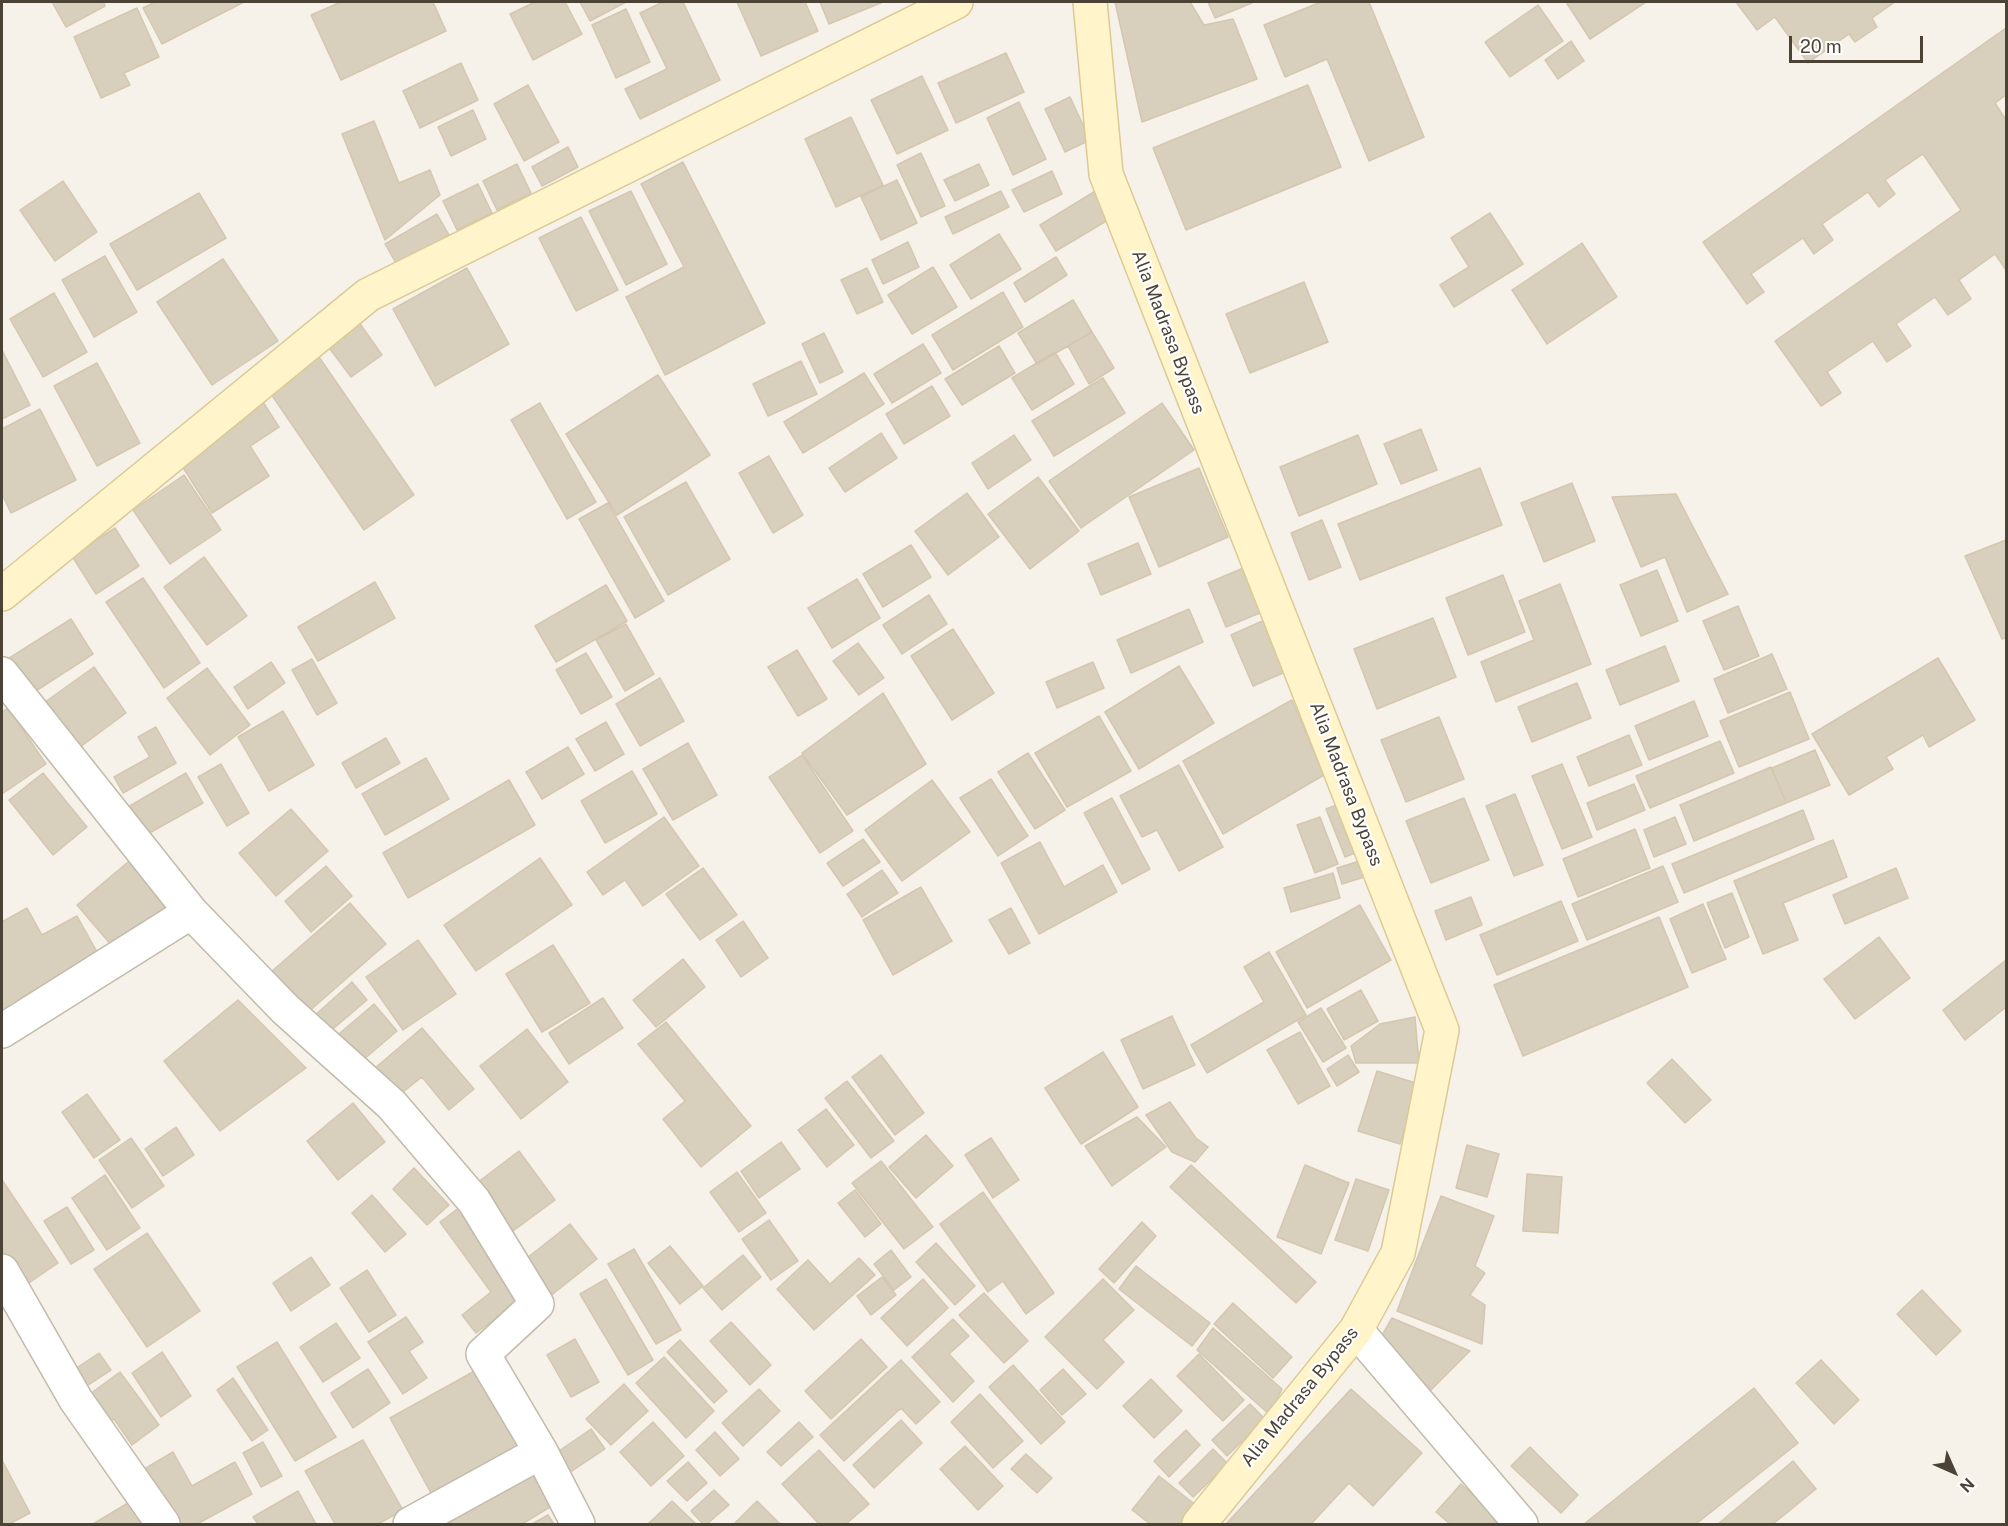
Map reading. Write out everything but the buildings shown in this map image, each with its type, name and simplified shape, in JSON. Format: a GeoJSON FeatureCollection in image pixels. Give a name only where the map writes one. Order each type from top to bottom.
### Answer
{"type":"FeatureCollection","features":[{"type":"Feature","properties":{"kind":"street"},"geometry":{"type":"LineString","coordinates":[[2,594],[368,295],[956,2]]}},
{"type":"Feature","properties":{"kind":"street","name":"Alia Madrasa Bypass"},"geometry":{"type":"LineString","coordinates":[[1090,2],[1106,174],[1442,1030],[1398,1253],[1356,1330],[1199,1524]]}},
{"type":"Feature","properties":{"kind":"street"},"geometry":{"type":"LineString","coordinates":[[2,674],[191,912],[285,1009],[392,1105],[474,1201],[537,1304],[483,1354],[541,1452],[578,1524]]}},
{"type":"Feature","properties":{"kind":"street"},"geometry":{"type":"LineString","coordinates":[[2,1031],[191,912]]}},
{"type":"Feature","properties":{"kind":"street"},"geometry":{"type":"LineString","coordinates":[[2,1271],[76,1400],[163,1524]]}},
{"type":"Feature","properties":{"kind":"street"},"geometry":{"type":"LineString","coordinates":[[1356,1330],[1521,1524]]}},
{"type":"Feature","properties":{"kind":"street"},"geometry":{"type":"LineString","coordinates":[[410,1524],[541,1452]]}}]}
